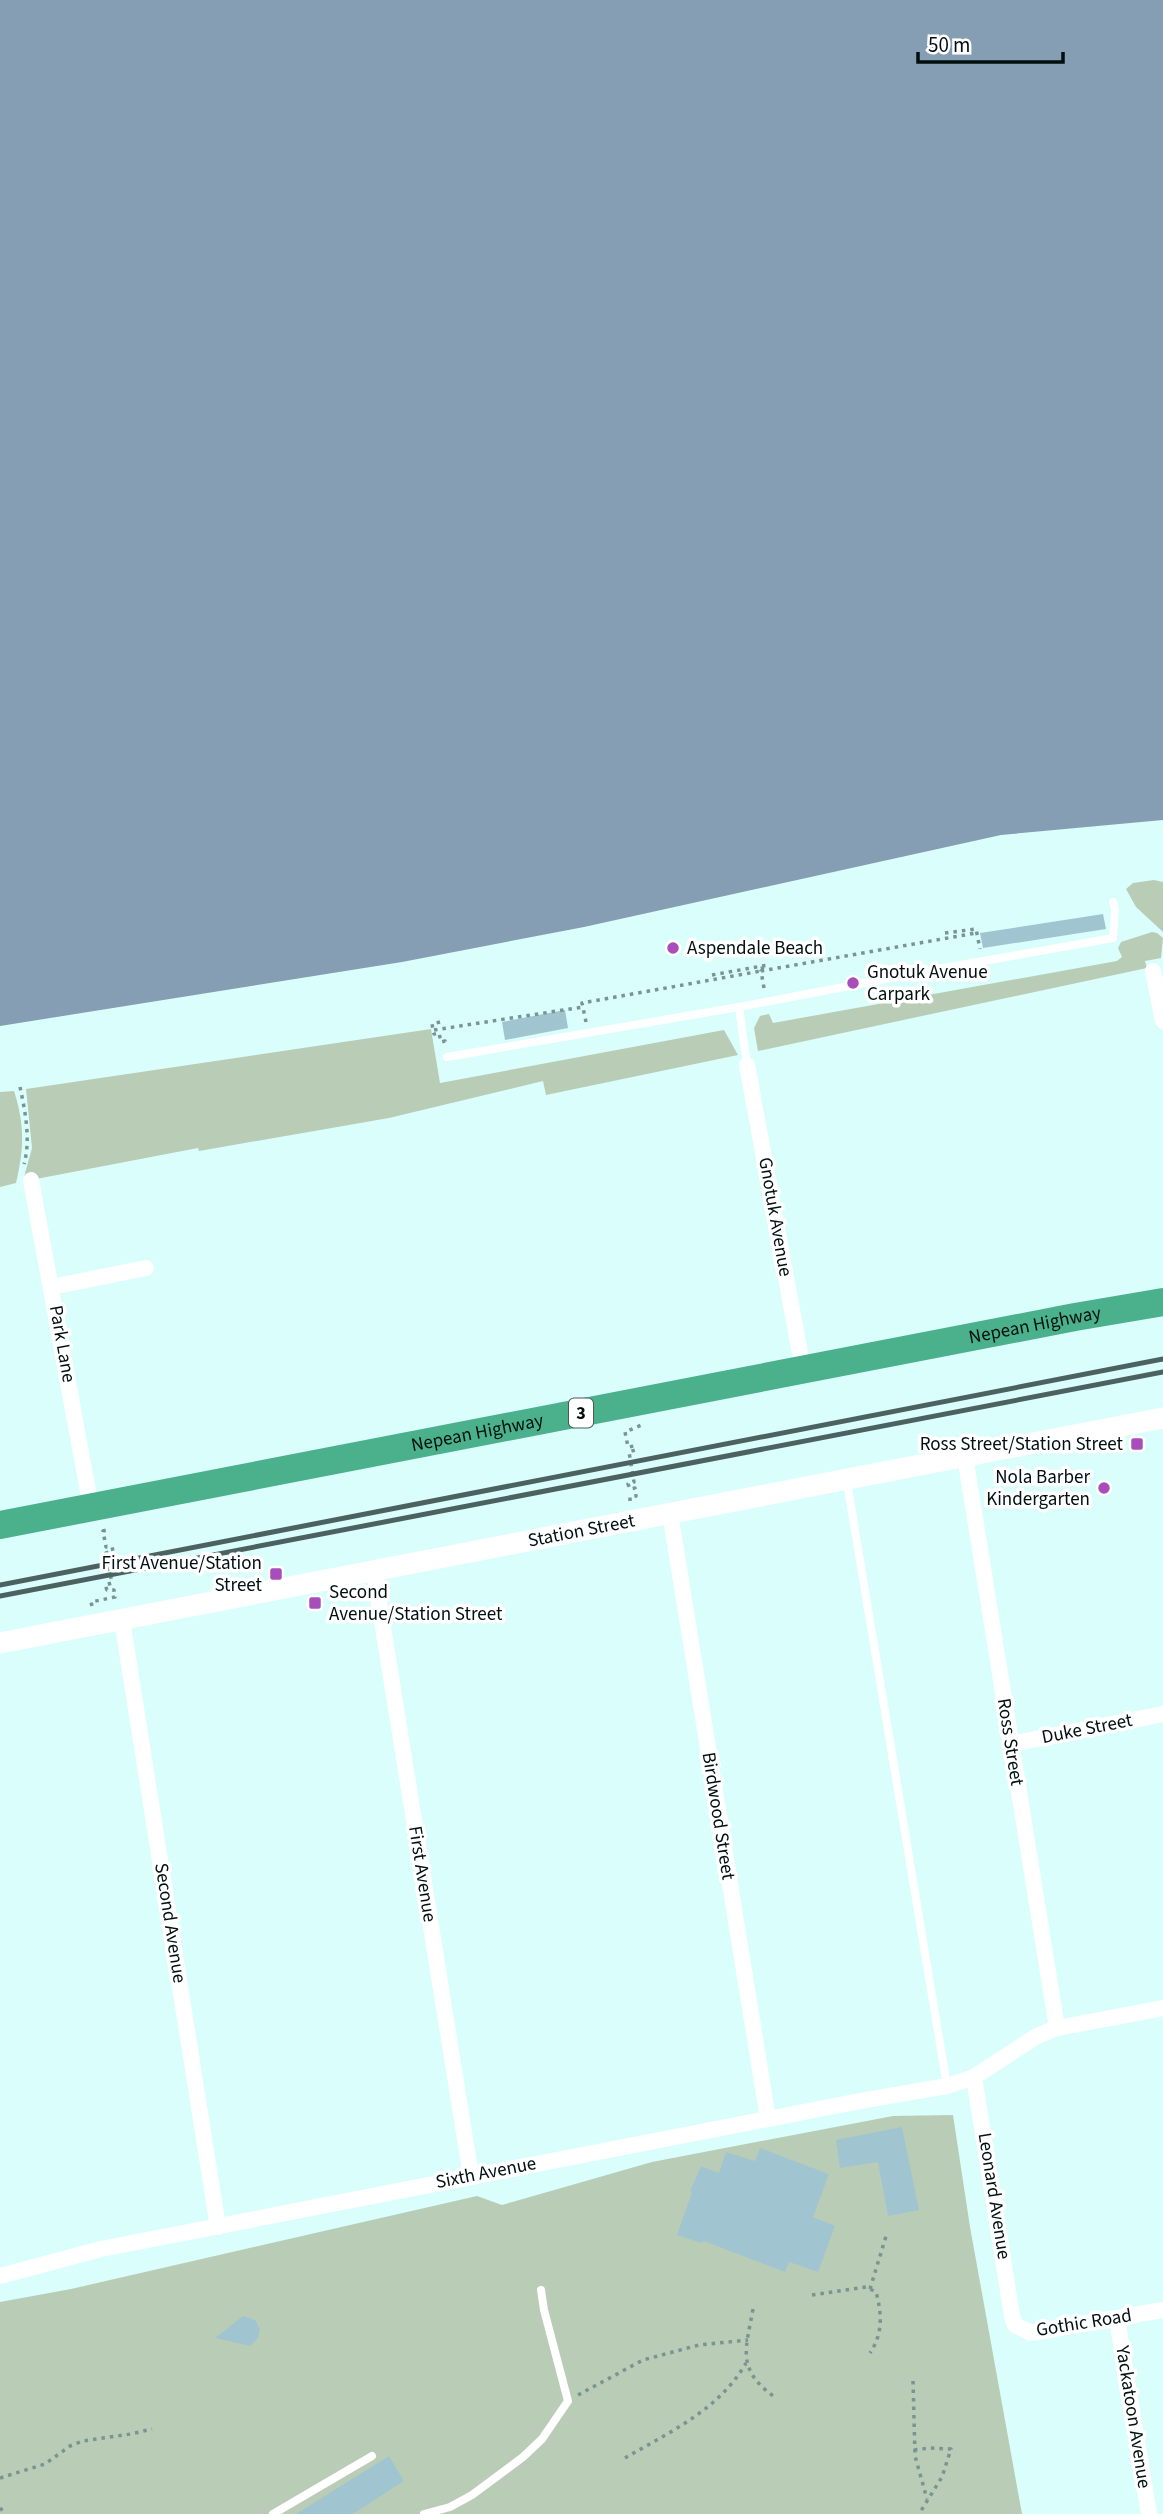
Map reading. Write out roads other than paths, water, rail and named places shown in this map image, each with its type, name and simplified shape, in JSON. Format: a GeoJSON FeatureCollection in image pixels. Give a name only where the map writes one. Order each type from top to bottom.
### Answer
{"type":"FeatureCollection","features":[{"type":"Feature","properties":{"kind":"highway","name":"Nepean Highway"},"geometry":{"type":"LineString","coordinates":[[0,1525],[1163,1302]]}},
{"type":"Feature","properties":{"kind":"street"},"geometry":{"type":"LineString","coordinates":[[1153,971],[1163,1021]]}},
{"type":"Feature","properties":{"kind":"street","name":"Gnotuk Avenue"},"geometry":{"type":"LineString","coordinates":[[747,1065],[803,1370]]}},
{"type":"Feature","properties":{"kind":"street","name":"Park Lane"},"geometry":{"type":"LineString","coordinates":[[31,1180],[52,1287],[104,1505]]}},
{"type":"Feature","properties":{"kind":"street"},"geometry":{"type":"LineString","coordinates":[[52,1287],[146,1268]]}},
{"type":"Feature","properties":{"kind":"street","name":"Station Street"},"geometry":{"type":"LineString","coordinates":[[0,1643],[1163,1418]]}},
{"type":"Feature","properties":{"kind":"street","name":"Ross Street"},"geometry":{"type":"LineString","coordinates":[[965,1455],[1057,2028]]}},
{"type":"Feature","properties":{"kind":"street","name":"Birdwood Street"},"geometry":{"type":"LineString","coordinates":[[670,1513],[768,2119]]}},
{"type":"Feature","properties":{"kind":"street","name":"First Avenue"},"geometry":{"type":"LineString","coordinates":[[374,1571],[471,2176]]}},
{"type":"Feature","properties":{"kind":"street","name":"Second Avenue"},"geometry":{"type":"LineString","coordinates":[[122,1620],[218,2227]]}},
{"type":"Feature","properties":{"kind":"street","name":"Duke Street"},"geometry":{"type":"LineString","coordinates":[[1011,1744],[1163,1714]]}},
{"type":"Feature","properties":{"kind":"street","name":"Sixth Avenue"},"geometry":{"type":"LineString","coordinates":[[0,2276],[101,2249],[947,2086],[974,2077],[1037,2036],[1057,2028],[1163,2008]]}},
{"type":"Feature","properties":{"kind":"street","name":"Leonard Avenue"},"geometry":{"type":"LineString","coordinates":[[974,2077],[1012,2316]]}},
{"type":"Feature","properties":{"kind":"street","name":"Gothic Road"},"geometry":{"type":"LineString","coordinates":[[1012,2316],[1016,2325],[1031,2333],[1163,2310]]}},
{"type":"Feature","properties":{"kind":"street","name":"Yackatoon Avenue"},"geometry":{"type":"LineString","coordinates":[[1117,2319],[1149,2514]]}},
{"type":"Feature","properties":{"kind":"lane"},"geometry":{"type":"LineString","coordinates":[[447,1057],[767,1002],[1113,938],[1113,902]]}},
{"type":"Feature","properties":{"kind":"lane"},"geometry":{"type":"LineString","coordinates":[[739,1007],[747,1065]]}},
{"type":"Feature","properties":{"kind":"lane"},"geometry":{"type":"LineString","coordinates":[[846,1479],[947,2086]]}},
{"type":"Feature","properties":{"kind":"lane"},"geometry":{"type":"LineString","coordinates":[[424,2514],[450,2507],[472,2495],[523,2457],[542,2439],[568,2401],[541,2290]]}},
{"type":"Feature","properties":{"kind":"lane"},"geometry":{"type":"LineString","coordinates":[[273,2514],[372,2456]]}},
{"type":"Feature","properties":{"kind":"water"},"geometry":{"type":"Polygon","coordinates":[[[0,0],[1163,0],[1163,820],[1001,835],[584,927],[402,962],[0,1026],[0,0]]]}},
{"type":"Feature","properties":{"kind":"railway"},"geometry":{"type":"LineString","coordinates":[[0,1585],[1163,1359]]}},
{"type":"Feature","properties":{"kind":"railway"},"geometry":{"type":"LineString","coordinates":[[0,1596],[1163,1372]]}},
{"type":"Feature","properties":{"kind":"place","name":"Aspendale Beach"},"geometry":{"type":"Point","coordinates":[673,948]}},
{"type":"Feature","properties":{"kind":"place","name":"Gnotuk Avenue Carpark"},"geometry":{"type":"Point","coordinates":[853,983]}},
{"type":"Feature","properties":{"kind":"place","name":"Ross Street/Station Street"},"geometry":{"type":"Point","coordinates":[1137,1444]}},
{"type":"Feature","properties":{"kind":"place","name":"Nola Barber Kindergarten"},"geometry":{"type":"Point","coordinates":[1104,1488]}},
{"type":"Feature","properties":{"kind":"place","name":"First Avenue/Station Street"},"geometry":{"type":"Point","coordinates":[276,1574]}},
{"type":"Feature","properties":{"kind":"place","name":"Second Avenue/Station Street"},"geometry":{"type":"Point","coordinates":[315,1603]}}]}
